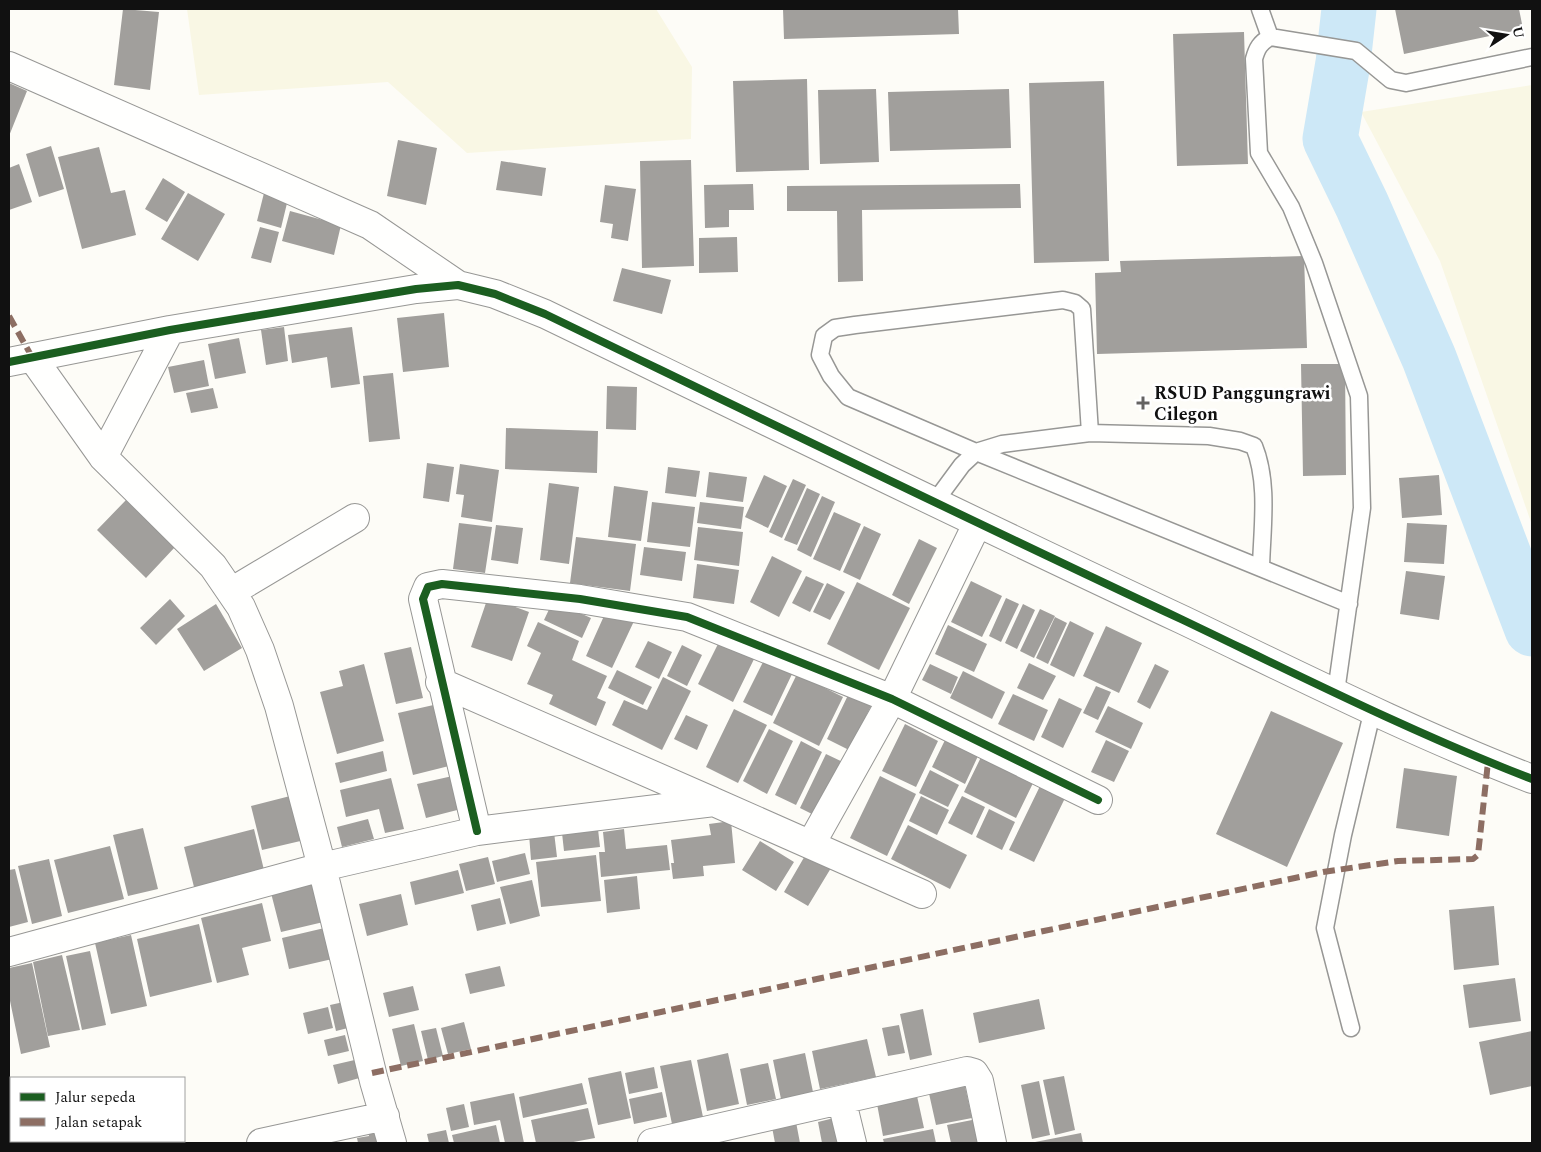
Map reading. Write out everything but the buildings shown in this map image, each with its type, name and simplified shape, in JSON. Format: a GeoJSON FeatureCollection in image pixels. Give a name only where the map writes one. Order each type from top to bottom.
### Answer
{"type":"FeatureCollection","features":[{"type":"Feature","properties":{"kind":"street"},"geometry":{"type":"LineString","coordinates":[[9,66],[370,225],[458,285]]}},
{"type":"Feature","properties":{"kind":"street"},"geometry":{"type":"LineString","coordinates":[[392,1143],[280,706],[260,650],[241,607],[213,566],[103,457],[21,360],[170,330],[416,289],[458,285],[495,294],[546,314],[977,524],[1373,710],[1488,762],[1532,779]]}},
{"type":"Feature","properties":{"kind":"street"},"geometry":{"type":"LineString","coordinates":[[103,457],[170,330]]}},
{"type":"Feature","properties":{"kind":"street"},"geometry":{"type":"LineString","coordinates":[[231,592],[355,518]]}},
{"type":"Feature","properties":{"kind":"street"},"geometry":{"type":"LineString","coordinates":[[812,844],[892,699],[977,524]]}},
{"type":"Feature","properties":{"kind":"street"},"geometry":{"type":"LineString","coordinates":[[476,831],[422,598],[428,587],[442,584],[580,599],[687,617],[892,699],[1098,800]]}},
{"type":"Feature","properties":{"kind":"street"},"geometry":{"type":"LineString","coordinates":[[440,682],[922,894]]}},
{"type":"Feature","properties":{"kind":"street"},"geometry":{"type":"LineString","coordinates":[[9,952],[322,867],[476,831],[714,802]]}},
{"type":"Feature","properties":{"kind":"street"},"geometry":{"type":"LineString","coordinates":[[652,1143],[713,1137],[967,1071],[974,1074],[979,1081],[992,1143]]}},
{"type":"Feature","properties":{"kind":"street"},"geometry":{"type":"LineString","coordinates":[[261,1143],[380,1101]]}},
{"type":"Feature","properties":{"kind":"street"},"geometry":{"type":"LineString","coordinates":[[842,1102],[852,1143]]}},
{"type":"Feature","properties":{"kind":"lane"},"geometry":{"type":"LineString","coordinates":[[1260,9],[1270,37]]}},
{"type":"Feature","properties":{"kind":"lane"},"geometry":{"type":"LineString","coordinates":[[1336,692],[1362,508],[1358,396],[1314,263],[1291,207],[1259,153],[1254,59],[1262,42],[1270,37],[1290,40],[1356,51],[1392,80],[1406,83],[1532,57]]}},
{"type":"Feature","properties":{"kind":"lane"},"geometry":{"type":"LineString","coordinates":[[1090,434],[1082,309],[1075,303],[1063,300],[1012,305],[855,325],[835,328],[824,336],[820,355],[831,376],[848,397],[976,452],[1349,604]]}},
{"type":"Feature","properties":{"kind":"lane"},"geometry":{"type":"LineString","coordinates":[[934,503],[962,466],[976,452],[1002,444],[1090,434],[1209,436],[1240,441],[1254,446],[1261,464],[1260,568]]}},
{"type":"Feature","properties":{"kind":"lane"},"geometry":{"type":"LineString","coordinates":[[1351,1028],[1326,928],[1343,835],[1373,710]]}},
{"type":"Feature","properties":{"kind":"shaded area"},"geometry":{"type":"Polygon","coordinates":[[[187,9],[656,9],[692,67],[691,139],[467,153],[388,82],[199,95],[187,9]]]}},
{"type":"Feature","properties":{"kind":"shaded area"},"geometry":{"type":"Polygon","coordinates":[[[1532,85],[1532,525],[1440,261],[1361,112],[1532,85]]]}},
{"type":"Feature","properties":{"kind":"waterway"},"geometry":{"type":"LineString","coordinates":[[1349,9],[1343,63],[1330,139],[1362,205],[1429,358],[1532,629]]}},
{"type":"Feature","properties":{"kind":"marked path"},"geometry":{"type":"LineString","coordinates":[[9,316],[32,357]]}},
{"type":"Feature","properties":{"kind":"marked path"},"geometry":{"type":"LineString","coordinates":[[372,1073],[1323,872],[1398,861],[1473,859],[1478,855],[1488,762]]}},
{"type":"Feature","properties":{"kind":"cycle path"},"geometry":{"type":"LineString","coordinates":[[9,362],[170,330],[416,289],[458,285],[495,294],[545,314],[1356,703],[1532,779]]}},
{"type":"Feature","properties":{"kind":"cycle path"},"geometry":{"type":"LineString","coordinates":[[477,831],[423,599],[428,587],[442,584],[580,599],[687,617],[892,699],[1098,800]]}},
{"type":"Feature","properties":{"kind":"place","name":"RSUD Panggungrawi Cilegon"},"geometry":{"type":"Point","coordinates":[1143,403]}}]}
